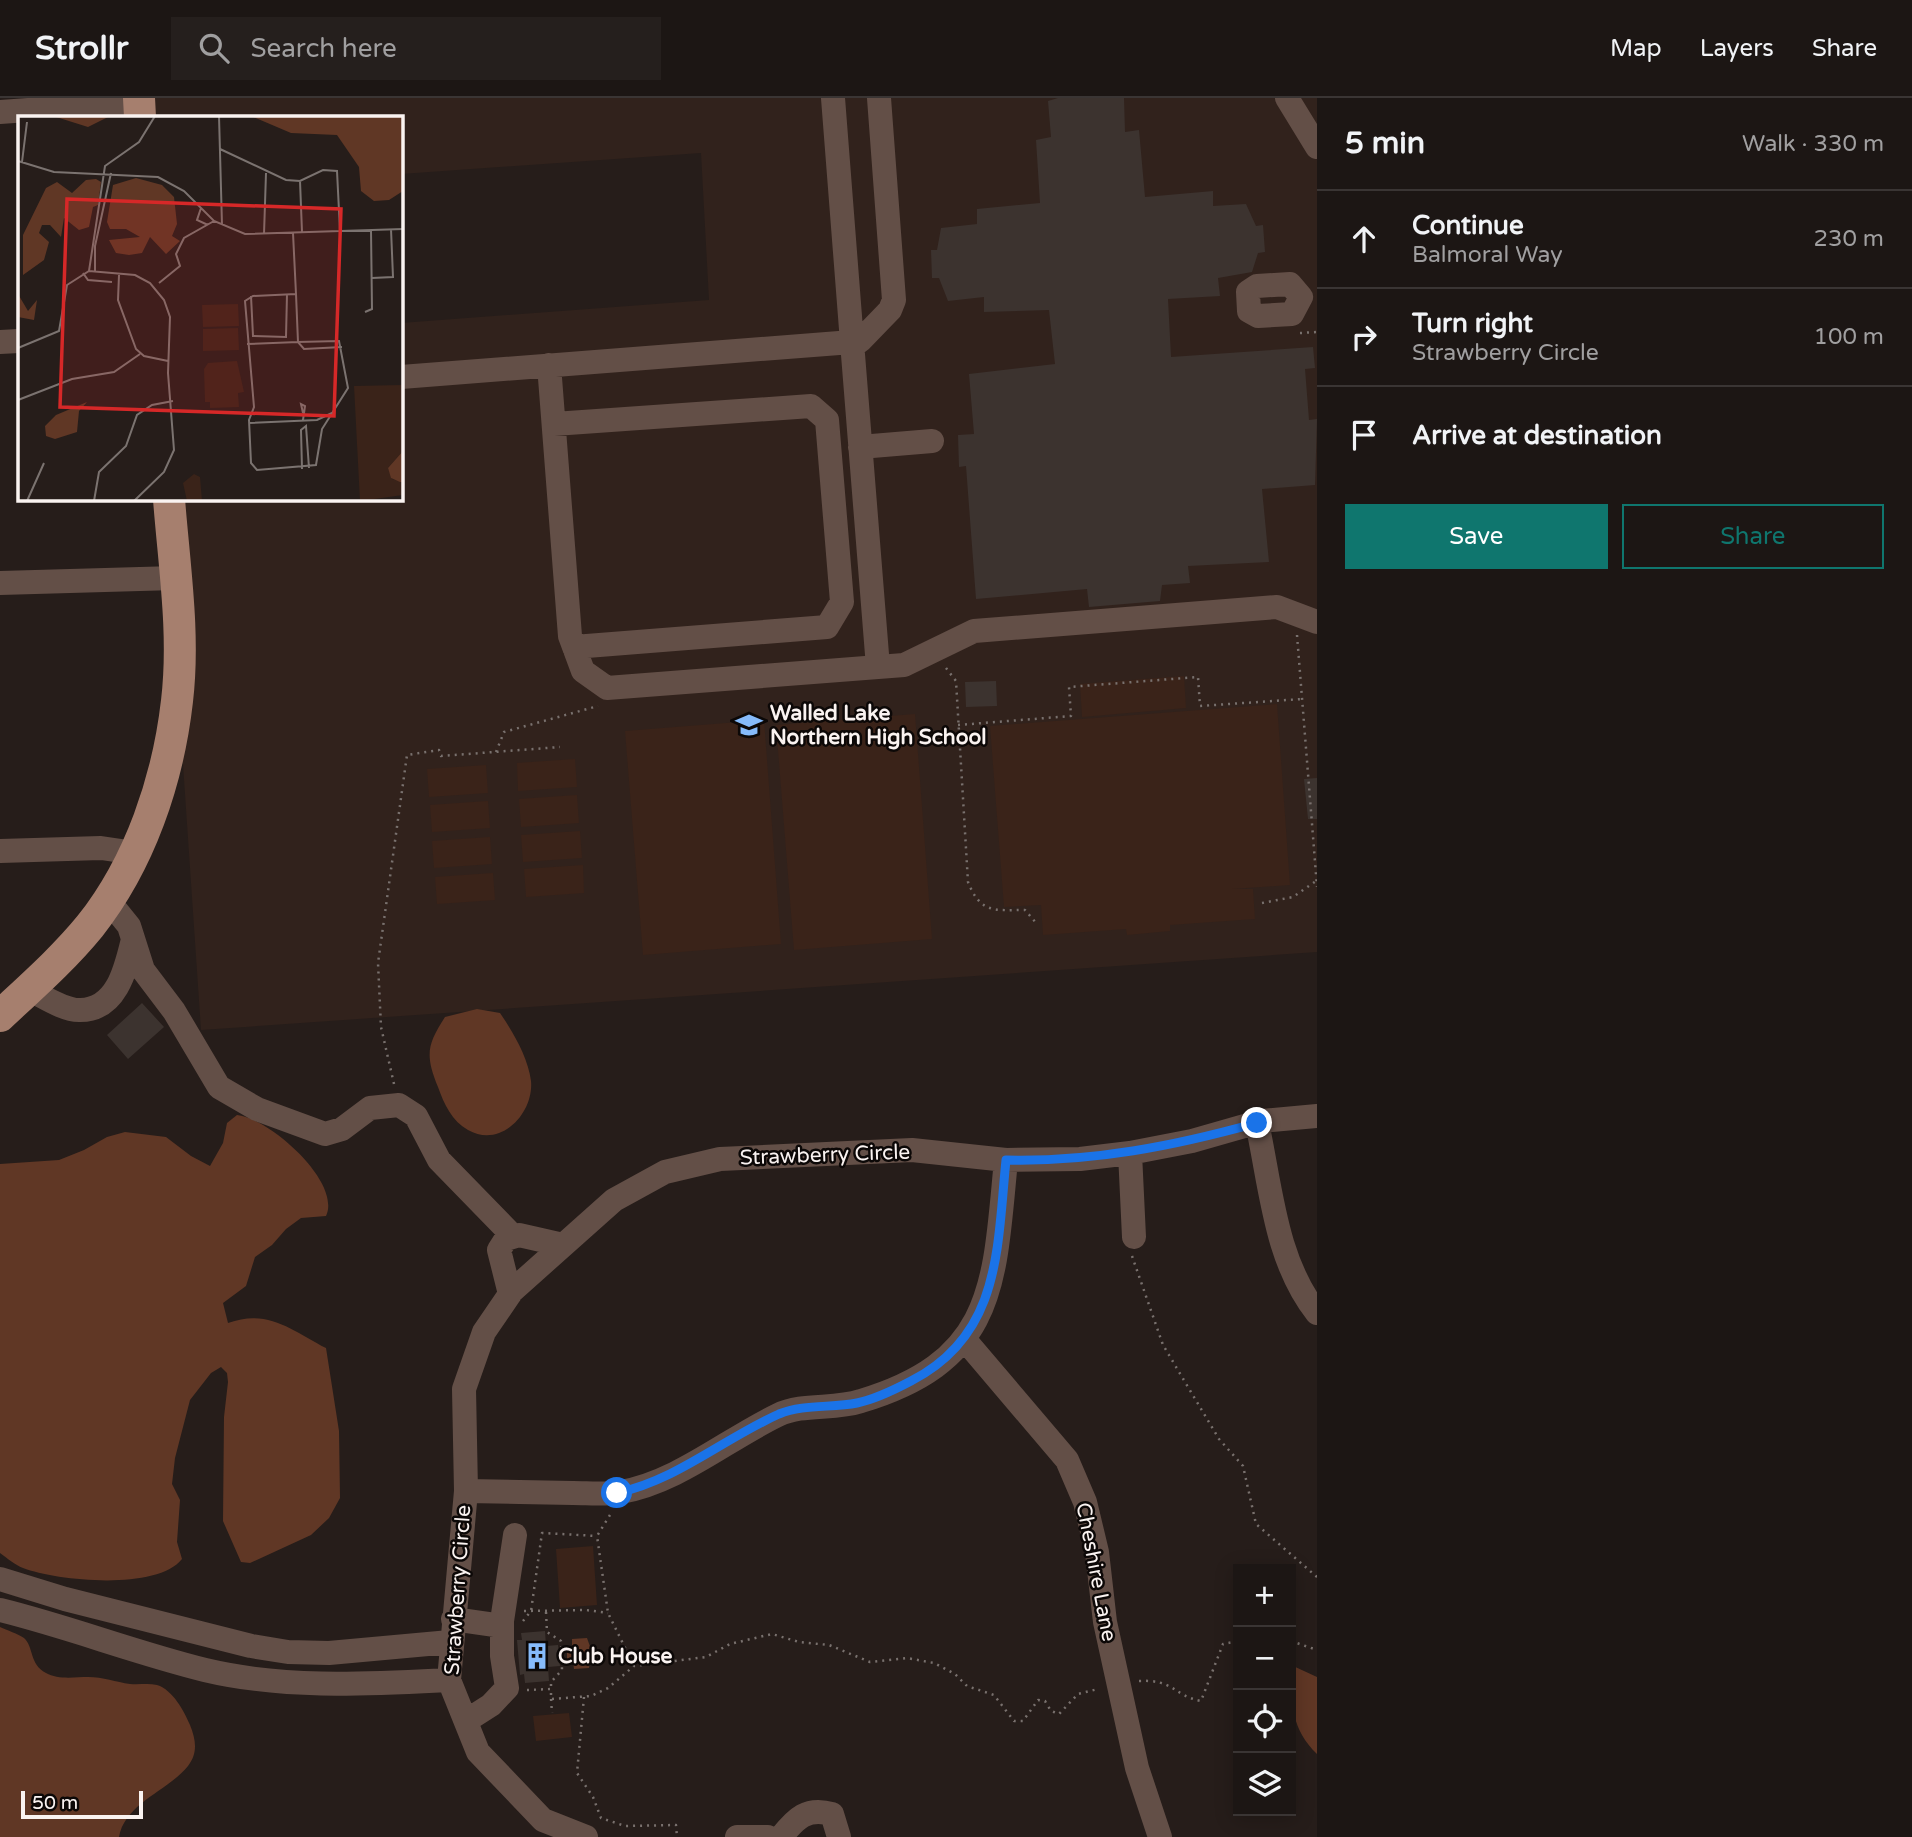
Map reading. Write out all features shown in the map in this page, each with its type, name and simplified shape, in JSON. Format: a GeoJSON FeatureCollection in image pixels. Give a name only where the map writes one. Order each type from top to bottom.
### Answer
{"type":"FeatureCollection","features":[{"type":"Feature","properties":{"kind":"main road"},"geometry":{"type":"LineString","coordinates":[[0,1016],[89,926],[108,901],[135,853],[164,776],[178,699],[175,578],[169,500]]}},
{"type":"Feature","properties":{"kind":"street"},"geometry":{"type":"LineString","coordinates":[[833,98],[878,667]]}},
{"type":"Feature","properties":{"kind":"street"},"geometry":{"type":"LineString","coordinates":[[402,377],[860,341],[890,310],[894,300],[878,98]]}},
{"type":"Feature","properties":{"kind":"street"},"geometry":{"type":"LineString","coordinates":[[1289,98],[1317,117]]}},
{"type":"Feature","properties":{"kind":"street"},"geometry":{"type":"LineString","coordinates":[[1289,98],[1317,147]]}},
{"type":"Feature","properties":{"kind":"street"},"geometry":{"type":"LineString","coordinates":[[0,112],[139,106]]}},
{"type":"Feature","properties":{"kind":"street"},"geometry":{"type":"LineString","coordinates":[[0,342],[18,341]]}},
{"type":"Feature","properties":{"kind":"street"},"geometry":{"type":"LineString","coordinates":[[549,365],[570,636],[583,671],[607,688],[904,665],[974,631],[1277,607],[1307,626]]}},
{"type":"Feature","properties":{"kind":"street"},"geometry":{"type":"LineString","coordinates":[[554,424],[811,406],[827,420],[842,602],[827,627],[574,647]]}},
{"type":"Feature","properties":{"kind":"street"},"geometry":{"type":"LineString","coordinates":[[860,447],[932,441]]}},
{"type":"Feature","properties":{"kind":"street"},"geometry":{"type":"LineString","coordinates":[[0,583],[175,578]]}},
{"type":"Feature","properties":{"kind":"street"},"geometry":{"type":"LineString","coordinates":[[0,851],[101,848],[135,853]]}},
{"type":"Feature","properties":{"kind":"street"},"geometry":{"type":"LineString","coordinates":[[108,901],[129,926],[143,970],[174,1011],[219,1087],[257,1109],[325,1134],[342,1129],[370,1108],[399,1105],[416,1116],[439,1160],[512,1235],[563,1245]]}},
{"type":"Feature","properties":{"kind":"street"},"geometry":{"type":"LineString","coordinates":[[28,989],[78,1010],[101,1006],[116,990],[133,939]]}},
{"type":"Feature","properties":{"kind":"street","name":"Strawberry Circle"},"geometry":{"type":"LineString","coordinates":[[586,1837],[543,1820],[478,1752],[449,1680],[451,1631],[466,1491],[464,1389],[484,1332],[510,1294],[614,1199],[665,1172],[720,1159],[912,1150],[1006,1160],[1080,1159],[1130,1153],[1257,1123],[1317,1116]]}},
{"type":"Feature","properties":{"kind":"street"},"geometry":{"type":"LineString","coordinates":[[1257,1123],[1284,1254],[1305,1298],[1317,1313]]}},
{"type":"Feature","properties":{"kind":"street"},"geometry":{"type":"LineString","coordinates":[[1130,1153],[1134,1237]]}},
{"type":"Feature","properties":{"kind":"street"},"geometry":{"type":"LineString","coordinates":[[466,1491],[617,1493],[667,1477],[780,1413],[857,1403],[885,1394],[933,1370],[965,1340],[979,1316],[990,1284],[1006,1160]]}},
{"type":"Feature","properties":{"kind":"street"},"geometry":{"type":"LineString","coordinates":[[510,1294],[499,1251],[500,1244],[512,1235]]}},
{"type":"Feature","properties":{"kind":"street","name":"Cheshire Lane"},"geometry":{"type":"LineString","coordinates":[[965,1340],[1067,1460],[1085,1502],[1137,1768],[1160,1837]]}},
{"type":"Feature","properties":{"kind":"street"},"geometry":{"type":"LineString","coordinates":[[466,1721],[491,1705],[507,1688],[502,1656],[511,1628],[515,1535]]}},
{"type":"Feature","properties":{"kind":"street"},"geometry":{"type":"LineString","coordinates":[[0,1579],[65,1599],[251,1646],[288,1652],[329,1653],[451,1631],[511,1628]]}},
{"type":"Feature","properties":{"kind":"street"},"geometry":{"type":"LineString","coordinates":[[55,1628],[65,1599]]}},
{"type":"Feature","properties":{"kind":"street"},"geometry":{"type":"LineString","coordinates":[[0,1610],[205,1670],[245,1677],[327,1685],[449,1680]]}},
{"type":"Feature","properties":{"kind":"street"},"geometry":{"type":"LineString","coordinates":[[245,1677],[251,1646]]}},
{"type":"Feature","properties":{"kind":"street"},"geometry":{"type":"LineString","coordinates":[[780,1837],[794,1820],[807,1812],[821,1811],[832,1814],[839,1837]]}},
{"type":"Feature","properties":{"kind":"street"},"geometry":{"type":"LineString","coordinates":[[737,1837],[768,1837]]}},
{"type":"Feature","properties":{"kind":"path"},"geometry":{"type":"LineString","coordinates":[[1307,626],[1301,699],[1317,887]]}},
{"type":"Feature","properties":{"kind":"path"},"geometry":{"type":"LineString","coordinates":[[942,663],[956,681],[968,883],[975,899],[984,906],[1005,912],[1025,910],[1037,924]]}},
{"type":"Feature","properties":{"kind":"path"},"geometry":{"type":"LineString","coordinates":[[958,725],[1071,716],[1069,687],[1198,677],[1200,706],[1301,699]]}},
{"type":"Feature","properties":{"kind":"path"},"geometry":{"type":"LineString","coordinates":[[399,1105],[381,1027],[378,963],[407,755],[439,750],[441,756],[560,747]]}},
{"type":"Feature","properties":{"kind":"path"},"geometry":{"type":"LineString","coordinates":[[1262,903],[1293,897],[1316,881]]}},
{"type":"Feature","properties":{"kind":"path"},"geometry":{"type":"LineString","coordinates":[[1134,1237],[1137,1242],[1131,1256],[1163,1345],[1219,1439],[1243,1466],[1256,1524],[1317,1577]]}},
{"type":"Feature","properties":{"kind":"path"},"geometry":{"type":"LineString","coordinates":[[617,1493],[618,1512],[609,1516],[597,1536],[608,1613],[634,1666]]}},
{"type":"Feature","properties":{"kind":"path"},"geometry":{"type":"LineString","coordinates":[[511,1628],[528,1618],[531,1611],[542,1533],[597,1536]]}},
{"type":"Feature","properties":{"kind":"path"},"geometry":{"type":"LineString","coordinates":[[531,1611],[586,1610],[608,1613]]}},
{"type":"Feature","properties":{"kind":"path"},"geometry":{"type":"LineString","coordinates":[[546,1612],[547,1632],[561,1642],[562,1670],[551,1682],[552,1713]]}},
{"type":"Feature","properties":{"kind":"path"},"geometry":{"type":"LineString","coordinates":[[551,1699],[584,1697],[608,1688],[634,1666],[706,1657],[730,1644],[772,1634],[829,1645],[870,1662],[907,1658],[934,1663],[955,1674],[967,1686],[994,1695],[1009,1716],[1020,1722],[1038,1700],[1045,1701],[1051,1711],[1059,1714],[1078,1694],[1157,1680],[1201,1701],[1223,1644],[1233,1642]]}},
{"type":"Feature","properties":{"kind":"path"},"geometry":{"type":"LineString","coordinates":[[1296,1643],[1317,1650]]}},
{"type":"Feature","properties":{"kind":"path"},"geometry":{"type":"LineString","coordinates":[[507,1688],[513,1691],[551,1689]]}},
{"type":"Feature","properties":{"kind":"path"},"geometry":{"type":"LineString","coordinates":[[584,1697],[577,1773],[593,1797],[601,1818],[625,1826],[676,1825],[677,1837]]}},
{"type":"Feature","properties":{"kind":"shaded area","name":"Walled Lake Northern High School"},"geometry":{"type":"Polygon","coordinates":[[[137,98],[1317,98],[1317,952],[201,1030],[165,500],[402,500],[402,323],[709,300],[701,153],[402,174],[402,116],[138,116],[137,98]]]}},
{"type":"Feature","properties":{"kind":"shaded area"},"geometry":{"type":"Polygon","coordinates":[[[1184,676],[1186,708],[1082,717],[1080,684],[1184,676]]]}},
{"type":"Feature","properties":{"kind":"shaded area"},"geometry":{"type":"Polygon","coordinates":[[[1277,704],[1290,885],[1232,889],[1253,889],[1255,919],[1170,925],[1170,931],[1127,935],[1126,929],[1043,935],[1041,905],[1004,907],[990,726],[1277,704]]]}},
{"type":"Feature","properties":{"kind":"shaded area"},"geometry":{"type":"Polygon","coordinates":[[[915,714],[932,939],[794,950],[776,725],[915,714]]]}},
{"type":"Feature","properties":{"kind":"shaded area"},"geometry":{"type":"Polygon","coordinates":[[[764,720],[781,944],[643,955],[625,731],[764,720]]]}},
{"type":"Feature","properties":{"kind":"shaded area"},"geometry":{"type":"Polygon","coordinates":[[[575,759],[577,787],[518,791],[517,763],[575,759]]]}},
{"type":"Feature","properties":{"kind":"shaded area"},"geometry":{"type":"Polygon","coordinates":[[[486,765],[488,793],[429,797],[427,769],[486,765]]]}},
{"type":"Feature","properties":{"kind":"shaded area"},"geometry":{"type":"Polygon","coordinates":[[[577,795],[579,823],[521,827],[519,799],[577,795]]]}},
{"type":"Feature","properties":{"kind":"shaded area"},"geometry":{"type":"Polygon","coordinates":[[[488,801],[490,828],[432,832],[430,805],[488,801]]]}},
{"type":"Feature","properties":{"kind":"shaded area"},"geometry":{"type":"Polygon","coordinates":[[[580,831],[582,858],[523,862],[521,835],[580,831]]]}},
{"type":"Feature","properties":{"kind":"shaded area"},"geometry":{"type":"Polygon","coordinates":[[[490,837],[492,864],[434,868],[432,841],[490,837]]]}},
{"type":"Feature","properties":{"kind":"shaded area"},"geometry":{"type":"Polygon","coordinates":[[[583,865],[584,893],[526,897],[524,869],[583,865]]]}},
{"type":"Feature","properties":{"kind":"shaded area"},"geometry":{"type":"Polygon","coordinates":[[[493,873],[495,900],[437,904],[435,877],[493,873]]]}},
{"type":"Feature","properties":{"kind":"shaded area"},"geometry":{"type":"Polygon","coordinates":[[[477,1009],[500,1013],[523,1054],[531,1081],[531,1093],[521,1116],[513,1125],[492,1135],[480,1135],[468,1130],[453,1117],[440,1093],[430,1058],[431,1043],[445,1017],[477,1009]]]}},
{"type":"Feature","properties":{"kind":"shaded area"},"geometry":{"type":"Polygon","coordinates":[[[237,1115],[267,1127],[299,1154],[323,1186],[328,1202],[326,1216],[301,1218],[255,1257],[246,1286],[223,1303],[228,1323],[242,1319],[268,1320],[326,1348],[339,1431],[340,1498],[329,1518],[311,1535],[250,1563],[241,1562],[223,1521],[224,1417],[228,1382],[227,1373],[221,1367],[211,1373],[190,1400],[175,1458],[172,1484],[180,1500],[177,1542],[182,1559],[169,1569],[151,1576],[130,1579],[59,1577],[20,1567],[0,1553],[0,1164],[59,1160],[107,1137],[125,1132],[166,1137],[191,1156],[210,1166],[223,1143],[227,1123],[237,1115]]]}},
{"type":"Feature","properties":{"kind":"shaded area"},"geometry":{"type":"Polygon","coordinates":[[[593,1546],[597,1605],[560,1608],[556,1549],[593,1546]]]}},
{"type":"Feature","properties":{"kind":"shaded area"},"geometry":{"type":"Polygon","coordinates":[[[0,1627],[24,1638],[37,1665],[46,1673],[61,1677],[94,1677],[130,1684],[157,1685],[173,1696],[185,1714],[195,1741],[191,1761],[180,1775],[138,1806],[123,1825],[119,1837],[0,1837],[0,1627]]]}},
{"type":"Feature","properties":{"kind":"shaded area"},"geometry":{"type":"Polygon","coordinates":[[[587,1638],[592,1652],[589,1668],[574,1669],[573,1662],[567,1660],[567,1649],[572,1647],[572,1639],[587,1638]]]}},
{"type":"Feature","properties":{"kind":"shaded area"},"geometry":{"type":"Polygon","coordinates":[[[1296,1667],[1317,1677],[1317,1754],[1297,1724],[1296,1667]]]}},
{"type":"Feature","properties":{"kind":"shaded area"},"geometry":{"type":"Polygon","coordinates":[[[569,1713],[572,1737],[536,1741],[533,1716],[569,1713]]]}},
{"type":"Feature","properties":{"kind":"building"},"geometry":{"type":"Polygon","coordinates":[[[1058,98],[1124,98],[1125,132],[1139,130],[1145,197],[1213,191],[1213,206],[1246,204],[1256,226],[1263,225],[1265,252],[1258,253],[1252,272],[1218,278],[1220,296],[1168,299],[1171,357],[1313,347],[1315,368],[1305,369],[1309,420],[1317,419],[1315,485],[1262,489],[1269,562],[1188,566],[1190,583],[1162,585],[1160,601],[1089,607],[1087,589],[976,599],[966,466],[959,467],[958,435],[974,434],[969,374],[1055,364],[1049,310],[984,312],[984,297],[948,301],[939,278],[932,278],[931,250],[937,250],[941,228],[977,224],[977,209],[1040,203],[1036,140],[1051,137],[1048,101],[1058,98]]]}},
{"type":"Feature","properties":{"kind":"building"},"geometry":{"type":"Polygon","coordinates":[[[996,681],[997,706],[966,707],[965,682],[996,681]]]}},
{"type":"Feature","properties":{"kind":"building"},"geometry":{"type":"Polygon","coordinates":[[[1317,778],[1317,819],[1308,819],[1304,779],[1317,778]]]}},
{"type":"Feature","properties":{"kind":"building"},"geometry":{"type":"Polygon","coordinates":[[[142,1003],[164,1027],[128,1059],[107,1035],[142,1003]]]}},
{"type":"Feature","properties":{"kind":"building","name":"Club House"},"geometry":{"type":"Polygon","coordinates":[[[545,1631],[546,1646],[558,1645],[560,1666],[548,1667],[549,1681],[525,1683],[524,1674],[520,1675],[517,1640],[522,1640],[521,1633],[545,1631]]]}},
{"type":"Feature","properties":{"kind":"place","name":"Walled Lake Northern High School"},"geometry":{"type":"Point","coordinates":[749,725]}},
{"type":"Feature","properties":{"kind":"place","name":"Club House"},"geometry":{"type":"Point","coordinates":[537,1656]}},
{"type":"Feature","properties":{"kind":"route"},"geometry":{"type":"LineString","coordinates":[[617,1493],[667,1477],[780,1413],[857,1403],[885,1394],[933,1370],[965,1340],[979,1316],[990,1284],[1006,1160],[1043,1161],[1115,1156],[1192,1141],[1257,1123]]}}]}
